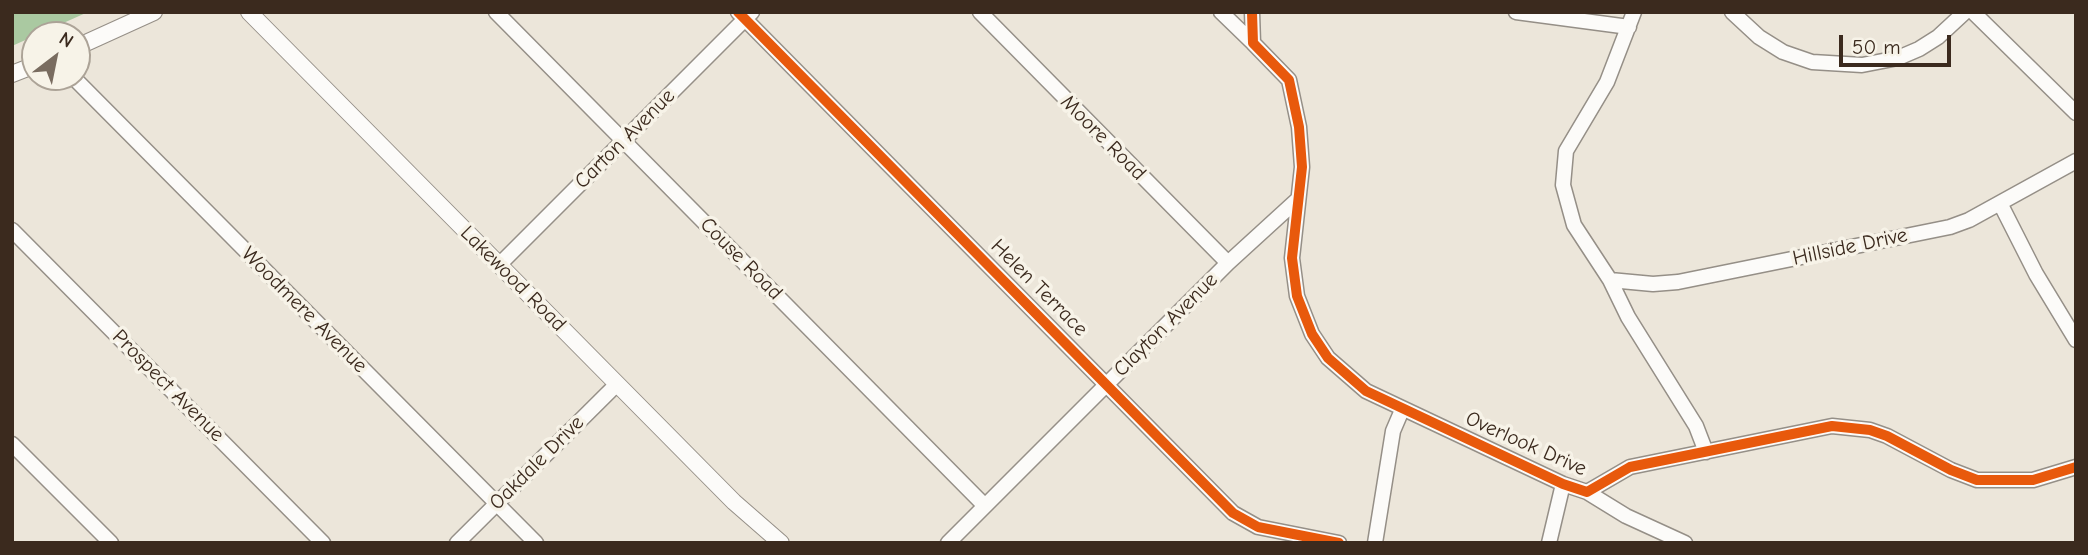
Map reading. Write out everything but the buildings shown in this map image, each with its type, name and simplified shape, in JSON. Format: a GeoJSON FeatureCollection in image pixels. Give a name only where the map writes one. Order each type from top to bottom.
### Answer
{"type":"FeatureCollection","features":[{"type":"Feature","properties":{"kind":"street"},"geometry":{"type":"LineString","coordinates":[[91,41],[154,12]]}},
{"type":"Feature","properties":{"kind":"street","name":"Lakewood Road"},"geometry":{"type":"LineString","coordinates":[[248,12],[734,502],[780,543]]}},
{"type":"Feature","properties":{"kind":"street","name":"Couse Road"},"geometry":{"type":"LineString","coordinates":[[496,12],[985,506]]}},
{"type":"Feature","properties":{"kind":"street","name":"Moore Road"},"geometry":{"type":"LineString","coordinates":[[980,12],[1228,263]]}},
{"type":"Feature","properties":{"kind":"street","name":"Overlook Drive"},"geometry":{"type":"LineString","coordinates":[[1221,12],[1292,86],[1302,167],[1292,258],[1295,283],[1312,334],[1328,358],[1349,379],[1402,410],[1563,484],[1587,492],[1620,470],[1821,428],[1843,427],[1887,436],[1951,470],[1977,480],[2033,480],[2076,467]]}},
{"type":"Feature","properties":{"kind":"street"},"geometry":{"type":"LineString","coordinates":[[1252,12],[1253,43]]}},
{"type":"Feature","properties":{"kind":"street"},"geometry":{"type":"LineString","coordinates":[[1516,12],[1629,27]]}},
{"type":"Feature","properties":{"kind":"street"},"geometry":{"type":"LineString","coordinates":[[1634,12],[1607,82],[1572,138],[1564,158],[1563,177],[1574,225],[1610,280],[1628,317],[1696,426],[1706,452]]}},
{"type":"Feature","properties":{"kind":"street"},"geometry":{"type":"LineString","coordinates":[[1732,12],[1759,37],[1783,52],[1812,62],[1862,65],[1889,61],[1919,49],[1938,37],[1965,12]]}},
{"type":"Feature","properties":{"kind":"street"},"geometry":{"type":"LineString","coordinates":[[1973,12],[2076,113]]}},
{"type":"Feature","properties":{"kind":"street","name":"Carton Avenue"},"geometry":{"type":"LineString","coordinates":[[499,265],[624,141],[745,15]]}},
{"type":"Feature","properties":{"kind":"street","name":"Helen Terrace"},"geometry":{"type":"LineString","coordinates":[[745,15],[1233,513],[1246,523],[1339,543]]}},
{"type":"Feature","properties":{"kind":"street","name":"Woodmere Avenue"},"geometry":{"type":"LineString","coordinates":[[87,91],[536,543]]}},
{"type":"Feature","properties":{"kind":"street","name":"Hillside Drive"},"geometry":{"type":"LineString","coordinates":[[1610,280],[1653,284],[1747,269],[1957,225],[2076,160]]}},
{"type":"Feature","properties":{"kind":"street","name":"Clayton Avenue"},"geometry":{"type":"LineString","coordinates":[[948,543],[1228,263],[1297,200]]}},
{"type":"Feature","properties":{"kind":"street"},"geometry":{"type":"LineString","coordinates":[[2000,203],[2030,265],[2076,340]]}},
{"type":"Feature","properties":{"kind":"street","name":"Prospect Avenue"},"geometry":{"type":"LineString","coordinates":[[12,230],[323,543]]}},
{"type":"Feature","properties":{"kind":"street","name":"Oakdale Drive"},"geometry":{"type":"LineString","coordinates":[[457,543],[617,384]]}},
{"type":"Feature","properties":{"kind":"street"},"geometry":{"type":"LineString","coordinates":[[1375,543],[1393,432],[1402,410]]}},
{"type":"Feature","properties":{"kind":"street"},"geometry":{"type":"LineString","coordinates":[[12,444],[111,543]]}},
{"type":"Feature","properties":{"kind":"street"},"geometry":{"type":"LineString","coordinates":[[1549,543],[1563,484]]}},
{"type":"Feature","properties":{"kind":"street"},"geometry":{"type":"LineString","coordinates":[[1587,492],[1626,516],[1685,543]]}},
{"type":"Feature","properties":{"kind":"green space"},"geometry":{"type":"Polygon","coordinates":[[[12,12],[88,12],[68,21],[21,21],[21,42],[12,46],[12,12]]]}},
{"type":"Feature","properties":{"kind":"cycle path"},"geometry":{"type":"LineString","coordinates":[[738,12],[1233,513],[1258,527],[1339,543]]}},
{"type":"Feature","properties":{"kind":"cycle path"},"geometry":{"type":"LineString","coordinates":[[1252,12],[1253,43],[1289,80],[1299,127],[1302,167],[1292,258],[1297,296],[1312,334],[1328,358],[1366,391],[1563,484],[1587,492],[1630,467],[1832,426],[1870,430],[1887,436],[1951,470],[1977,480],[2033,480],[2076,467]]}}]}
